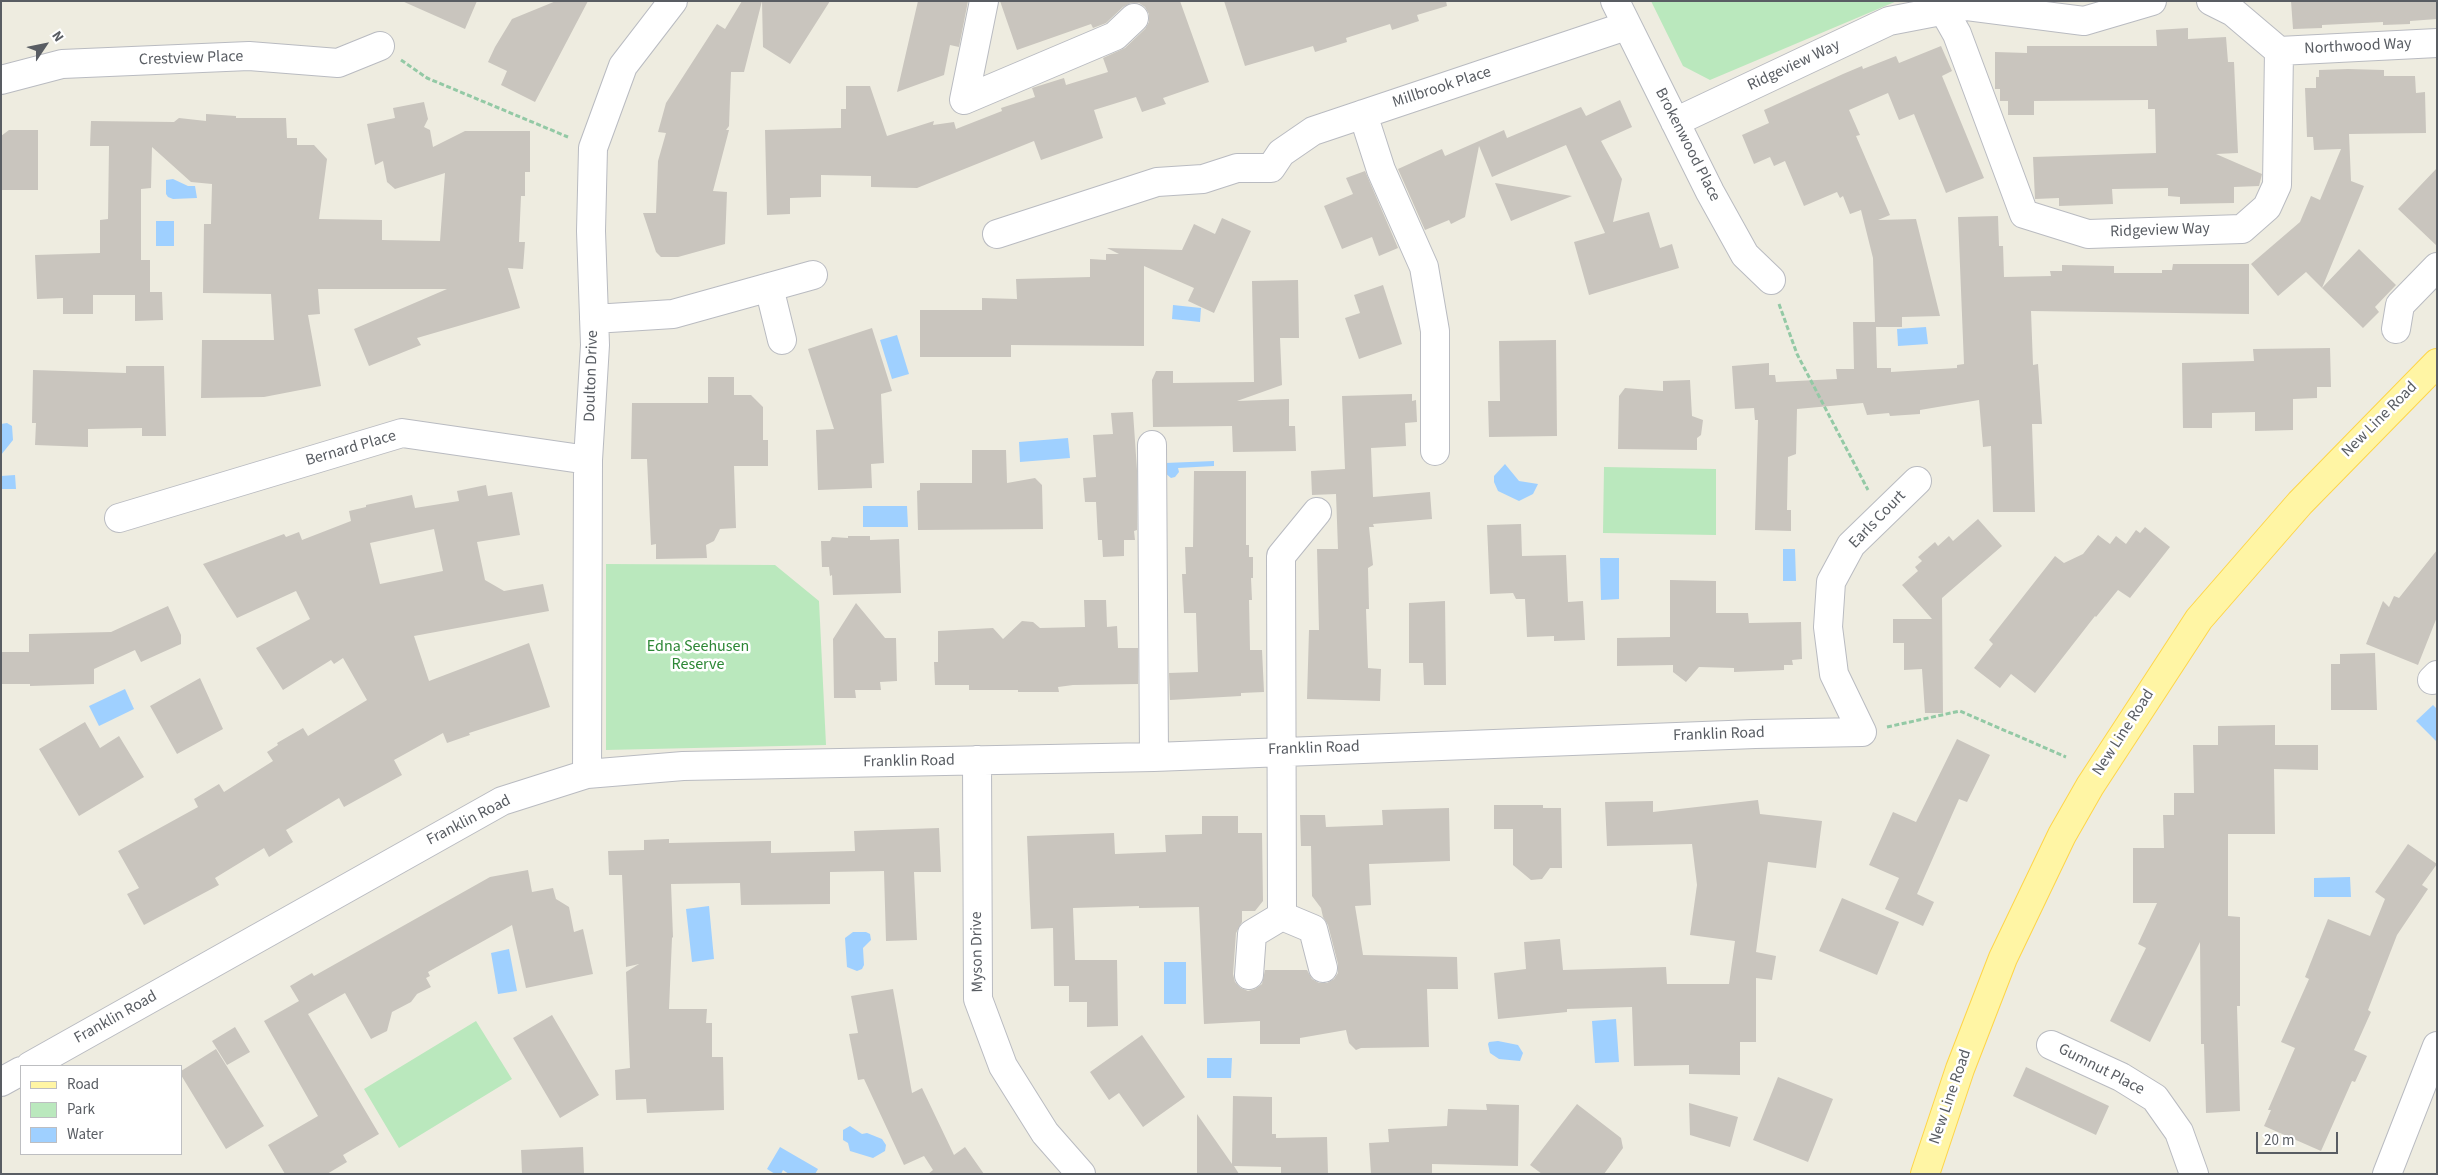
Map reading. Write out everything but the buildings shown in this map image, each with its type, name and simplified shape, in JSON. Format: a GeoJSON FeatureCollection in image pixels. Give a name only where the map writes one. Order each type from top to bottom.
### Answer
{"type":"FeatureCollection","features":[{"type":"Feature","properties":{"kind":"main road","name":"New Line Road"},"geometry":{"type":"LineString","coordinates":[[1925,1174],[1960,1068],[2003,958],[2062,835],[2090,786],[2199,619],[2300,503],[2437,363]]}},
{"type":"Feature","properties":{"kind":"street","name":"Doulton Drive"},"geometry":{"type":"LineString","coordinates":[[587,774],[588,460],[595,345],[591,231],[594,148],[623,66],[673,1]]}},
{"type":"Feature","properties":{"kind":"street"},"geometry":{"type":"LineString","coordinates":[[984,1],[964,100],[1115,36],[1134,18]]}},
{"type":"Feature","properties":{"kind":"street","name":"Brokenwood Place"},"geometry":{"type":"LineString","coordinates":[[1615,1],[1675,122],[1745,255],[1771,280]]}},
{"type":"Feature","properties":{"kind":"street","name":"Ridgeview Way"},"geometry":{"type":"LineString","coordinates":[[1675,122],[1889,21],[1967,6],[2084,21],[2152,1]]}},
{"type":"Feature","properties":{"kind":"street"},"geometry":{"type":"LineString","coordinates":[[2210,1],[2233,12],[2279,51]]}},
{"type":"Feature","properties":{"kind":"street","name":"Ridgeview Way"},"geometry":{"type":"LineString","coordinates":[[1944,11],[1957,34],[2024,214],[2088,234],[2242,229],[2267,207],[2277,185],[2279,51]]}},
{"type":"Feature","properties":{"kind":"street","name":"Millbrook Place"},"geometry":{"type":"LineString","coordinates":[[998,234],[1157,182],[1203,179],[1237,168],[1271,168],[1281,153],[1313,131],[1626,26]]}},
{"type":"Feature","properties":{"kind":"street","name":"Northwood Way"},"geometry":{"type":"LineString","coordinates":[[2279,51],[2437,43]]}},
{"type":"Feature","properties":{"kind":"street","name":"Crestview Place"},"geometry":{"type":"LineString","coordinates":[[1,80],[62,64],[250,56],[338,63],[380,46]]}},
{"type":"Feature","properties":{"kind":"street"},"geometry":{"type":"LineString","coordinates":[[1362,114],[1381,170],[1424,267],[1435,331],[1435,451]]}},
{"type":"Feature","properties":{"kind":"street"},"geometry":{"type":"LineString","coordinates":[[2396,329],[2400,305],[2437,267]]}},
{"type":"Feature","properties":{"kind":"street"},"geometry":{"type":"LineString","coordinates":[[594,319],[673,314],[813,275]]}},
{"type":"Feature","properties":{"kind":"street"},"geometry":{"type":"LineString","coordinates":[[769,286],[782,340]]}},
{"type":"Feature","properties":{"kind":"street","name":"Bernard Place"},"geometry":{"type":"LineString","coordinates":[[119,518],[402,433],[588,460]]}},
{"type":"Feature","properties":{"kind":"street"},"geometry":{"type":"LineString","coordinates":[[1152,446],[1154,757]]}},
{"type":"Feature","properties":{"kind":"street","name":"Earls Court"},"geometry":{"type":"LineString","coordinates":[[1862,732],[1834,674],[1828,627],[1831,582],[1851,545],[1917,481]]}},
{"type":"Feature","properties":{"kind":"street"},"geometry":{"type":"LineString","coordinates":[[1282,916],[1282,556],[1317,512]]}},
{"type":"Feature","properties":{"kind":"street","name":"Franklin Road"},"geometry":{"type":"LineString","coordinates":[[32,1065],[502,801],[587,774],[683,766],[1154,757],[1282,750],[1735,734],[1862,732]]}},
{"type":"Feature","properties":{"kind":"street","name":"Myson Drive"},"geometry":{"type":"LineString","coordinates":[[977,760],[978,999],[1003,1066],[1045,1133],[1081,1174]]}},
{"type":"Feature","properties":{"kind":"street"},"geometry":{"type":"LineString","coordinates":[[1282,916],[1313,929],[1323,968]]}},
{"type":"Feature","properties":{"kind":"street"},"geometry":{"type":"LineString","coordinates":[[1249,975],[1252,934],[1282,916]]}},
{"type":"Feature","properties":{"kind":"street","name":"Gumnut Place"},"geometry":{"type":"LineString","coordinates":[[2051,1045],[2121,1078],[2155,1098],[2179,1132],[2194,1174]]}},
{"type":"Feature","properties":{"kind":"street"},"geometry":{"type":"LineString","coordinates":[[2387,1174],[2437,1046]]}},
{"type":"Feature","properties":{"kind":"street"},"geometry":{"type":"LineString","coordinates":[[1,1082],[20,1072]]}},
{"type":"Feature","properties":{"kind":"path"},"geometry":{"type":"LineString","coordinates":[[380,46],[427,78],[594,148]]}},
{"type":"Feature","properties":{"kind":"path"},"geometry":{"type":"LineString","coordinates":[[1771,280],[1797,354],[1882,515]]}},
{"type":"Feature","properties":{"kind":"path"},"geometry":{"type":"LineString","coordinates":[[1862,732],[1960,711],[2066,757]]}},
{"type":"Feature","properties":{"kind":"green space"},"geometry":{"type":"Polygon","coordinates":[[[1651,1],[1897,1],[1710,80],[1683,66],[1651,1]]]}},
{"type":"Feature","properties":{"kind":"green space"},"geometry":{"type":"Polygon","coordinates":[[[1604,467],[1716,469],[1716,535],[1603,533],[1604,467]]]}},
{"type":"Feature","properties":{"kind":"green space","name":"Edna Seehusen Reserve"},"geometry":{"type":"Polygon","coordinates":[[[606,564],[775,565],[819,601],[826,745],[606,750],[606,564]]]}},
{"type":"Feature","properties":{"kind":"green space"},"geometry":{"type":"Polygon","coordinates":[[[476,1021],[512,1079],[399,1148],[364,1089],[476,1021]]]}},
{"type":"Feature","properties":{"kind":"water"},"geometry":{"type":"Polygon","coordinates":[[[173,179],[188,186],[195,186],[197,198],[173,199],[168,197],[166,194],[166,180],[173,179]]]}},
{"type":"Feature","properties":{"kind":"water"},"geometry":{"type":"Polygon","coordinates":[[[156,221],[174,221],[174,246],[156,246],[156,221]]]}},
{"type":"Feature","properties":{"kind":"water"},"geometry":{"type":"Polygon","coordinates":[[[1173,305],[1201,308],[1200,322],[1172,319],[1173,305]]]}},
{"type":"Feature","properties":{"kind":"water"},"geometry":{"type":"Polygon","coordinates":[[[1926,327],[1928,344],[1898,346],[1897,329],[1926,327]]]}},
{"type":"Feature","properties":{"kind":"water"},"geometry":{"type":"Polygon","coordinates":[[[897,335],[909,374],[892,379],[880,340],[897,335]]]}},
{"type":"Feature","properties":{"kind":"water"},"geometry":{"type":"Polygon","coordinates":[[[7,423],[12,426],[13,440],[1,455],[1,424],[7,423]]]}},
{"type":"Feature","properties":{"kind":"water"},"geometry":{"type":"Polygon","coordinates":[[[1068,438],[1070,458],[1020,462],[1019,442],[1068,438]]]}},
{"type":"Feature","properties":{"kind":"water"},"geometry":{"type":"Polygon","coordinates":[[[1214,461],[1214,466],[1178,468],[1179,472],[1175,477],[1171,478],[1165,473],[1165,463],[1214,461]]]}},
{"type":"Feature","properties":{"kind":"water"},"geometry":{"type":"Polygon","coordinates":[[[1505,464],[1519,481],[1538,484],[1533,494],[1519,501],[1498,491],[1494,482],[1494,476],[1505,464]]]}},
{"type":"Feature","properties":{"kind":"water"},"geometry":{"type":"Polygon","coordinates":[[[15,475],[16,489],[1,489],[1,476],[15,475]]]}},
{"type":"Feature","properties":{"kind":"water"},"geometry":{"type":"Polygon","coordinates":[[[863,506],[907,506],[908,527],[863,527],[863,506]]]}},
{"type":"Feature","properties":{"kind":"water"},"geometry":{"type":"Polygon","coordinates":[[[1783,549],[1795,549],[1796,581],[1783,581],[1783,549]]]}},
{"type":"Feature","properties":{"kind":"water"},"geometry":{"type":"Polygon","coordinates":[[[1600,558],[1619,558],[1619,599],[1601,600],[1600,558]]]}},
{"type":"Feature","properties":{"kind":"water"},"geometry":{"type":"Polygon","coordinates":[[[125,689],[134,709],[99,726],[89,706],[125,689]]]}},
{"type":"Feature","properties":{"kind":"water"},"geometry":{"type":"Polygon","coordinates":[[[2433,705],[2437,709],[2437,742],[2416,721],[2433,705]]]}},
{"type":"Feature","properties":{"kind":"water"},"geometry":{"type":"Polygon","coordinates":[[[2350,877],[2351,897],[2314,897],[2314,878],[2350,877]]]}},
{"type":"Feature","properties":{"kind":"water"},"geometry":{"type":"Polygon","coordinates":[[[709,906],[714,959],[692,962],[686,909],[709,906]]]}},
{"type":"Feature","properties":{"kind":"water"},"geometry":{"type":"Polygon","coordinates":[[[853,932],[866,932],[870,934],[871,940],[863,948],[864,965],[862,969],[857,971],[847,967],[845,938],[853,932]]]}},
{"type":"Feature","properties":{"kind":"water"},"geometry":{"type":"Polygon","coordinates":[[[509,949],[517,991],[498,994],[491,953],[509,949]]]}},
{"type":"Feature","properties":{"kind":"water"},"geometry":{"type":"Polygon","coordinates":[[[1164,962],[1186,962],[1186,1004],[1164,1004],[1164,962]]]}},
{"type":"Feature","properties":{"kind":"water"},"geometry":{"type":"Polygon","coordinates":[[[1616,1019],[1619,1062],[1595,1063],[1592,1021],[1616,1019]]]}},
{"type":"Feature","properties":{"kind":"water"},"geometry":{"type":"Polygon","coordinates":[[[1498,1041],[1518,1045],[1523,1053],[1520,1061],[1499,1059],[1490,1053],[1489,1042],[1498,1041]]]}},
{"type":"Feature","properties":{"kind":"water"},"geometry":{"type":"Polygon","coordinates":[[[1207,1058],[1232,1058],[1231,1078],[1207,1078],[1207,1058]]]}},
{"type":"Feature","properties":{"kind":"water"},"geometry":{"type":"Polygon","coordinates":[[[850,1126],[862,1134],[867,1133],[882,1139],[886,1145],[885,1151],[873,1158],[850,1151],[848,1143],[843,1140],[843,1130],[850,1126]]]}},
{"type":"Feature","properties":{"kind":"water"},"geometry":{"type":"Polygon","coordinates":[[[780,1147],[818,1169],[815,1174],[789,1174],[783,1170],[781,1174],[775,1174],[767,1169],[780,1147]]]}}]}
